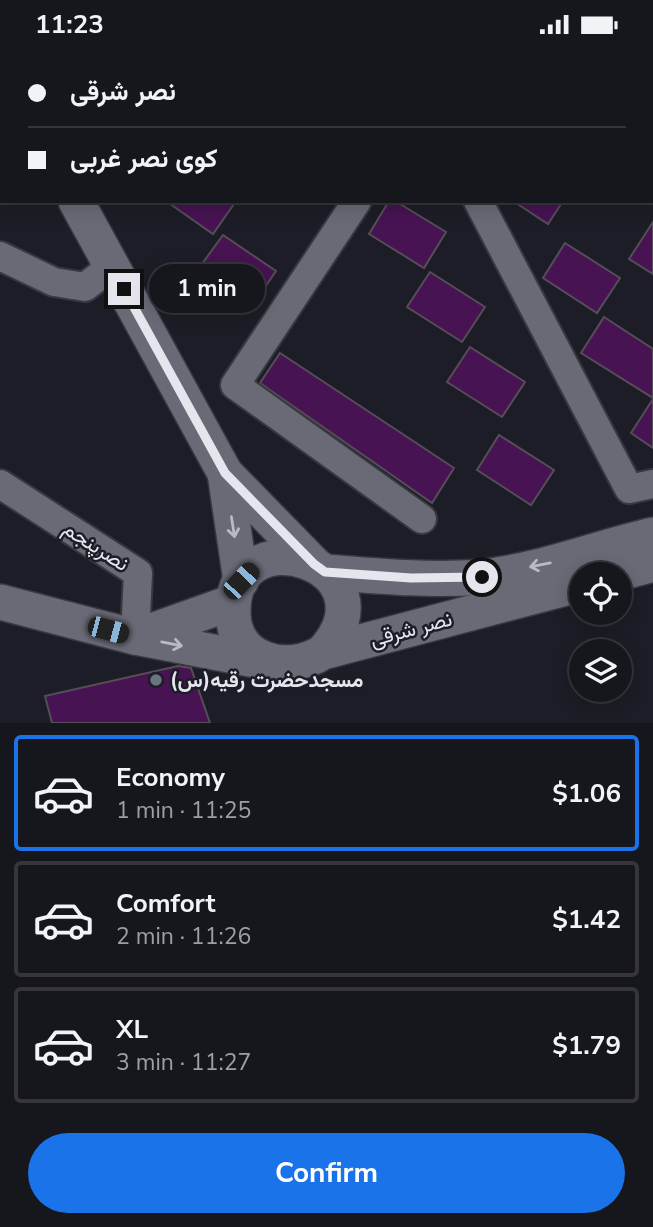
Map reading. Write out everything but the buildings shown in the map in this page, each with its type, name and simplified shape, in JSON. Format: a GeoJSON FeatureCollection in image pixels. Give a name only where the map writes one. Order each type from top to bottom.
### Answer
{"type":"FeatureCollection","features":[{"type":"Feature","properties":{"kind":"street"},"geometry":{"type":"LineString","coordinates":[[0,602],[135,637],[279,665],[309,660],[323,652],[333,640],[342,610],[339,594],[320,568],[225,473],[77,203]]}},
{"type":"Feature","properties":{"kind":"street"},"geometry":{"type":"LineString","coordinates":[[356,203],[235,385],[422,519]]}},
{"type":"Feature","properties":{"kind":"street"},"geometry":{"type":"LineString","coordinates":[[479,203],[629,489],[653,484]]}},
{"type":"Feature","properties":{"kind":"street"},"geometry":{"type":"LineString","coordinates":[[0,256],[54,282],[85,287],[112,266]]}},
{"type":"Feature","properties":{"kind":"street"},"geometry":{"type":"LineString","coordinates":[[225,473],[237,592],[233,619],[238,636],[248,649],[263,660],[279,665]]}},
{"type":"Feature","properties":{"kind":"street","name":"نصرپنجم"},"geometry":{"type":"LineString","coordinates":[[0,484],[138,573],[135,637]]}},
{"type":"Feature","properties":{"kind":"street","name":"نصر شرقی"},"geometry":{"type":"LineString","coordinates":[[320,568],[411,578],[482,577],[552,563],[653,535]]}},
{"type":"Feature","properties":{"kind":"street"},"geometry":{"type":"LineString","coordinates":[[135,637],[237,592],[254,567],[270,559],[288,556],[320,568]]}},
{"type":"Feature","properties":{"kind":"street"},"geometry":{"type":"LineString","coordinates":[[632,570],[653,564]]}},
{"type":"Feature","properties":{"kind":"street","name":"نصر شرقی"},"geometry":{"type":"LineString","coordinates":[[323,652],[569,587]]}},
{"type":"Feature","properties":{"kind":"place","name":"مسجدحضرت رقیه(س)"},"geometry":{"type":"Point","coordinates":[156,680]}},
{"type":"Feature","properties":{"kind":"route"},"geometry":{"type":"LineString","coordinates":[[124,289],[225,473],[314,564],[325,572],[411,578],[482,577]]}}]}
